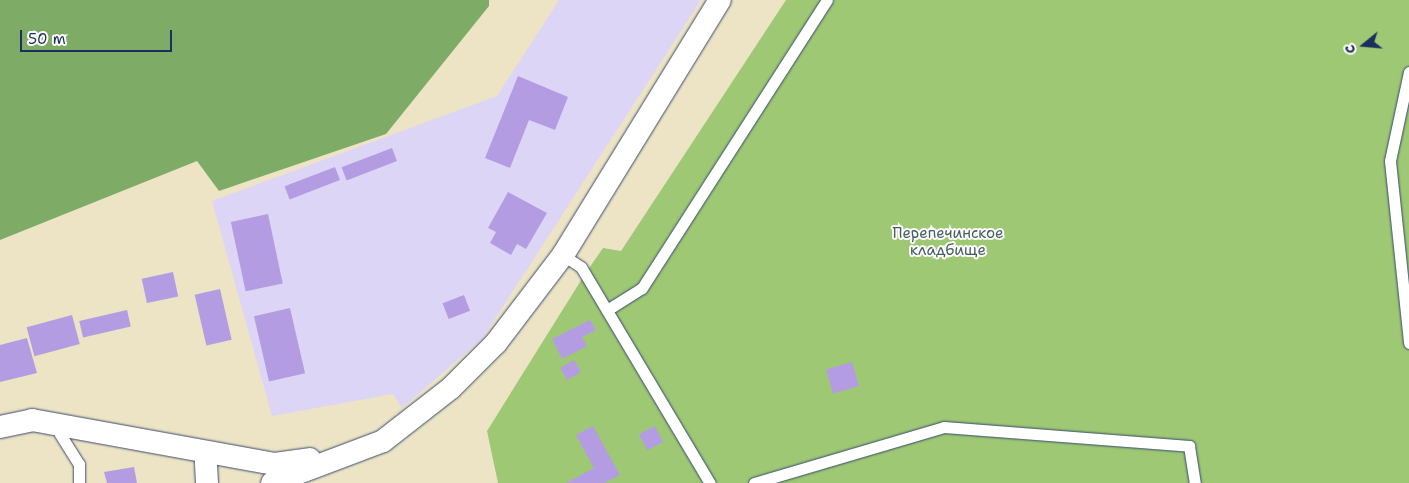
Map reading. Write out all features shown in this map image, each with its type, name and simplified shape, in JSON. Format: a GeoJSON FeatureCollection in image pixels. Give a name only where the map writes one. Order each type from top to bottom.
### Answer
{"type":"FeatureCollection","features":[{"type":"Feature","properties":{"kind":"street"},"geometry":{"type":"LineString","coordinates":[[272,483],[383,441],[451,388],[496,344],[563,255],[720,0]]}},
{"type":"Feature","properties":{"kind":"street"},"geometry":{"type":"LineString","coordinates":[[0,428],[32,420],[275,464],[350,454]]}},
{"type":"Feature","properties":{"kind":"street"},"geometry":{"type":"LineString","coordinates":[[208,483],[206,462],[209,452]]}},
{"type":"Feature","properties":{"kind":"lane"},"geometry":{"type":"LineString","coordinates":[[607,310],[642,288],[827,0]]}},
{"type":"Feature","properties":{"kind":"lane"},"geometry":{"type":"LineString","coordinates":[[1409,72],[1390,161],[1409,343]]}},
{"type":"Feature","properties":{"kind":"lane"},"geometry":{"type":"LineString","coordinates":[[563,255],[581,267],[710,483]]}},
{"type":"Feature","properties":{"kind":"lane"},"geometry":{"type":"LineString","coordinates":[[59,424],[60,434],[79,464],[79,483]]}},
{"type":"Feature","properties":{"kind":"lane"},"geometry":{"type":"LineString","coordinates":[[754,483],[944,427],[1189,446],[1195,483]]}},
{"type":"Feature","properties":{"kind":"shaded area"},"geometry":{"type":"Polygon","coordinates":[[[559,0],[701,0],[482,339],[402,408],[393,394],[272,416],[212,201],[497,96],[559,0]]]}},
{"type":"Feature","properties":{"kind":"green space"},"geometry":{"type":"Polygon","coordinates":[[[0,0],[489,0],[489,6],[386,134],[219,191],[197,161],[0,240],[0,0]]]}},
{"type":"Feature","properties":{"kind":"green space","name":"Перепечинское кладбище"},"geometry":{"type":"Polygon","coordinates":[[[786,0],[1409,0],[1409,483],[498,483],[487,431],[603,248],[621,251],[786,0]]]}},
{"type":"Feature","properties":{"kind":"building"},"geometry":{"type":"Polygon","coordinates":[[[518,76],[568,97],[555,130],[529,120],[510,168],[485,158],[518,76]]]}},
{"type":"Feature","properties":{"kind":"building"},"geometry":{"type":"Polygon","coordinates":[[[392,148],[397,161],[347,180],[342,167],[392,148]]]}},
{"type":"Feature","properties":{"kind":"building"},"geometry":{"type":"Polygon","coordinates":[[[335,167],[340,180],[290,199],[285,186],[335,167]]]}},
{"type":"Feature","properties":{"kind":"building"},"geometry":{"type":"Polygon","coordinates":[[[508,192],[547,213],[526,249],[517,244],[511,255],[490,243],[496,232],[488,228],[508,192]]]}},
{"type":"Feature","properties":{"kind":"building"},"geometry":{"type":"Polygon","coordinates":[[[268,214],[283,283],[246,291],[231,222],[268,214]]]}},
{"type":"Feature","properties":{"kind":"building"},"geometry":{"type":"Polygon","coordinates":[[[173,272],[178,296],[147,303],[142,279],[173,272]]]}},
{"type":"Feature","properties":{"kind":"building"},"geometry":{"type":"Polygon","coordinates":[[[220,289],[232,340],[206,346],[195,295],[220,289]]]}},
{"type":"Feature","properties":{"kind":"building"},"geometry":{"type":"Polygon","coordinates":[[[464,295],[470,311],[449,319],[443,303],[464,295]]]}},
{"type":"Feature","properties":{"kind":"building"},"geometry":{"type":"Polygon","coordinates":[[[290,308],[305,373],[269,382],[254,316],[290,308]]]}},
{"type":"Feature","properties":{"kind":"building"},"geometry":{"type":"Polygon","coordinates":[[[127,310],[131,327],[83,338],[79,321],[127,310]]]}},
{"type":"Feature","properties":{"kind":"building"},"geometry":{"type":"Polygon","coordinates":[[[72,315],[80,344],[34,356],[27,327],[72,315]]]}},
{"type":"Feature","properties":{"kind":"building"},"geometry":{"type":"Polygon","coordinates":[[[590,320],[596,330],[582,337],[587,346],[562,359],[552,339],[590,320]]]}},
{"type":"Feature","properties":{"kind":"building"},"geometry":{"type":"Polygon","coordinates":[[[27,338],[37,373],[0,382],[0,345],[27,338]]]}},
{"type":"Feature","properties":{"kind":"building"},"geometry":{"type":"Polygon","coordinates":[[[574,360],[581,372],[567,380],[560,368],[574,360]]]}},
{"type":"Feature","properties":{"kind":"building"},"geometry":{"type":"Polygon","coordinates":[[[852,362],[859,386],[833,393],[826,369],[852,362]]]}},
{"type":"Feature","properties":{"kind":"building"},"geometry":{"type":"Polygon","coordinates":[[[593,426],[620,475],[604,483],[566,483],[594,468],[576,435],[593,426]]]}},
{"type":"Feature","properties":{"kind":"building"},"geometry":{"type":"Polygon","coordinates":[[[655,426],[663,442],[647,450],[639,434],[655,426]]]}},
{"type":"Feature","properties":{"kind":"building"},"geometry":{"type":"Polygon","coordinates":[[[134,467],[137,483],[107,483],[104,472],[134,467]]]}}]}
